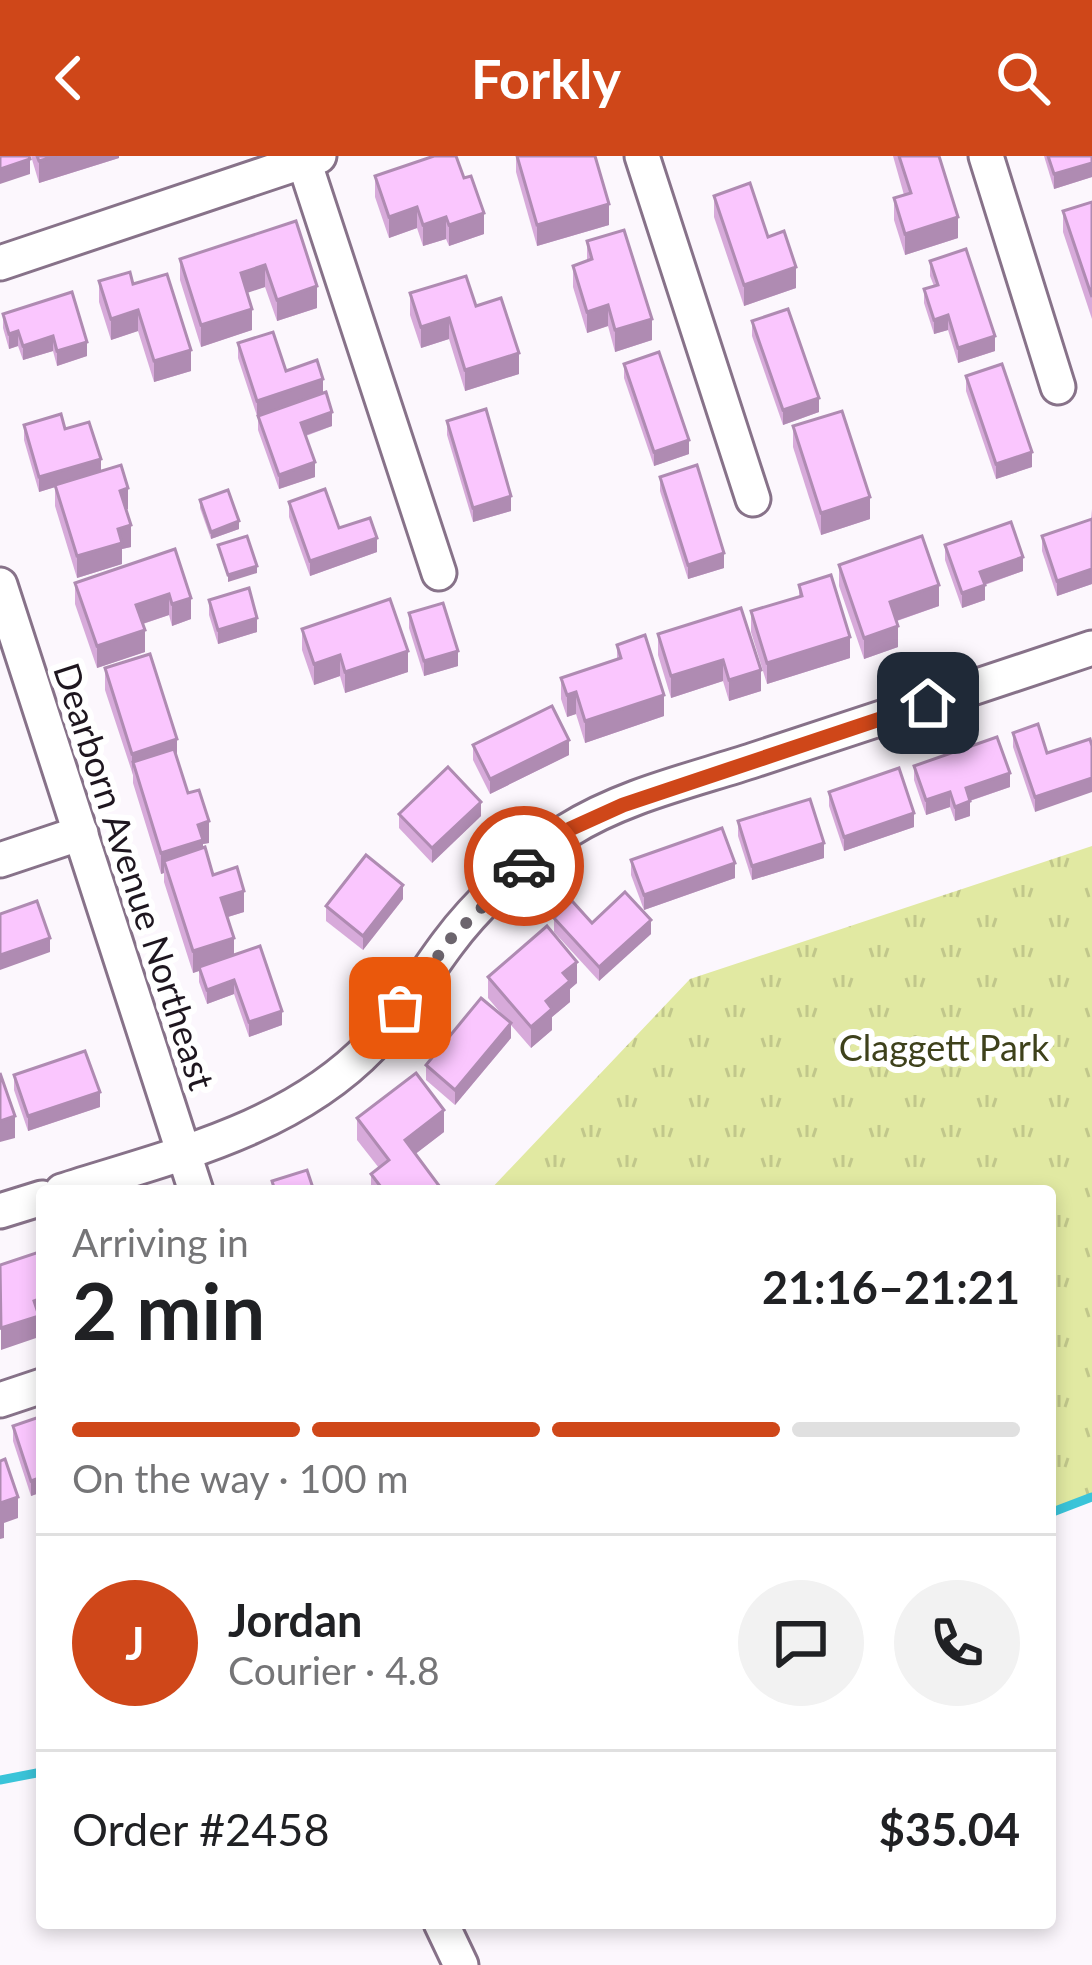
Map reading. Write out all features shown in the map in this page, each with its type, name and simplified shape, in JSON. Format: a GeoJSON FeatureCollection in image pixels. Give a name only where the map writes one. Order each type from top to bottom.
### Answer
{"type":"FeatureCollection","features":[{"type":"Feature","properties":{"kind":"street"},"geometry":{"type":"LineString","coordinates":[[642,156],[753,499]]}},
{"type":"Feature","properties":{"kind":"street"},"geometry":{"type":"LineString","coordinates":[[986,156],[1058,387]]}},
{"type":"Feature","properties":{"kind":"street"},"geometry":{"type":"LineString","coordinates":[[0,262],[312,159],[439,573]]}},
{"type":"Feature","properties":{"kind":"street","name":"Dearborn Avenue Northeast"},"geometry":{"type":"LineString","coordinates":[[0,585],[194,1185]]}},
{"type":"Feature","properties":{"kind":"street"},"geometry":{"type":"LineString","coordinates":[[81,1185],[288,1111],[328,1085],[374,1044],[452,937],[536,854],[570,829],[722,770],[1092,649]]}},
{"type":"Feature","properties":{"kind":"street"},"geometry":{"type":"LineString","coordinates":[[0,860],[82,833]]}},
{"type":"Feature","properties":{"kind":"street"},"geometry":{"type":"LineString","coordinates":[[0,1211],[36,1200]]}},
{"type":"Feature","properties":{"kind":"street"},"geometry":{"type":"LineString","coordinates":[[0,1400],[36,1388]]}},
{"type":"Feature","properties":{"kind":"street"},"geometry":{"type":"LineString","coordinates":[[444,1929],[461,1965]]}},
{"type":"Feature","properties":{"kind":"green space","name":"Claggett Park"},"geometry":{"type":"Polygon","coordinates":[[[1092,846],[1092,1497],[1056,1511],[1056,1185],[495,1185],[690,979],[1092,846]]]}},
{"type":"Feature","properties":{"kind":"building"},"geometry":{"type":"Polygon","coordinates":[[[0,156],[29,156],[30,159],[0,169],[0,156]]]}},
{"type":"Feature","properties":{"kind":"building"},"geometry":{"type":"Polygon","coordinates":[[[434,156],[456,156],[464,178],[471,176],[484,213],[449,225],[446,217],[423,225],[417,207],[389,217],[375,176],[434,156]]]}},
{"type":"Feature","properties":{"kind":"building"},"geometry":{"type":"Polygon","coordinates":[[[517,156],[595,156],[609,204],[537,225],[517,156]]]}},
{"type":"Feature","properties":{"kind":"building"},"geometry":{"type":"Polygon","coordinates":[[[899,156],[939,156],[958,217],[905,234],[894,198],[911,193],[899,156]]]}},
{"type":"Feature","properties":{"kind":"building"},"geometry":{"type":"Polygon","coordinates":[[[1048,156],[1092,156],[1092,163],[1054,174],[1048,156]]]}},
{"type":"Feature","properties":{"kind":"building"},"geometry":{"type":"Polygon","coordinates":[[[750,183],[768,237],[784,231],[796,267],[744,285],[714,196],[750,183]]]}},
{"type":"Feature","properties":{"kind":"building"},"geometry":{"type":"Polygon","coordinates":[[[1092,202],[1092,297],[1063,211],[1092,202]]]}},
{"type":"Feature","properties":{"kind":"building"},"geometry":{"type":"Polygon","coordinates":[[[296,221],[317,286],[277,300],[265,265],[241,273],[252,309],[201,325],[180,259],[296,221]]]}},
{"type":"Feature","properties":{"kind":"building"},"geometry":{"type":"Polygon","coordinates":[[[624,230],[652,319],[615,330],[608,305],[587,312],[573,266],[592,259],[587,241],[624,230]]]}},
{"type":"Feature","properties":{"kind":"building"},"geometry":{"type":"Polygon","coordinates":[[[966,249],[995,336],[958,348],[948,315],[934,320],[924,289],[938,285],[930,261],[966,249]]]}},
{"type":"Feature","properties":{"kind":"building"},"geometry":{"type":"Polygon","coordinates":[[[130,272],[133,284],[167,274],[191,350],[154,361],[138,310],[111,319],[99,281],[130,272]]]}},
{"type":"Feature","properties":{"kind":"building"},"geometry":{"type":"Polygon","coordinates":[[[466,276],[476,306],[501,298],[519,353],[465,370],[449,318],[421,327],[410,293],[466,276]]]}},
{"type":"Feature","properties":{"kind":"building"},"geometry":{"type":"Polygon","coordinates":[[[72,292],[87,342],[57,351],[53,336],[23,346],[18,331],[9,334],[3,314],[72,292]]]}},
{"type":"Feature","properties":{"kind":"building"},"geometry":{"type":"Polygon","coordinates":[[[788,309],[819,398],[783,410],[752,321],[788,309]]]}},
{"type":"Feature","properties":{"kind":"building"},"geometry":{"type":"Polygon","coordinates":[[[273,332],[286,371],[317,360],[323,379],[257,401],[238,343],[273,332]]]}},
{"type":"Feature","properties":{"kind":"building"},"geometry":{"type":"Polygon","coordinates":[[[659,352],[689,440],[654,452],[624,364],[659,352]]]}},
{"type":"Feature","properties":{"kind":"building"},"geometry":{"type":"Polygon","coordinates":[[[1002,364],[1032,452],[996,464],[966,376],[1002,364]]]}},
{"type":"Feature","properties":{"kind":"building"},"geometry":{"type":"Polygon","coordinates":[[[326,392],[332,412],[301,423],[315,462],[279,475],[258,416],[326,392]]]}},
{"type":"Feature","properties":{"kind":"building"},"geometry":{"type":"Polygon","coordinates":[[[486,409],[511,496],[473,508],[447,421],[486,409]]]}},
{"type":"Feature","properties":{"kind":"building"},"geometry":{"type":"Polygon","coordinates":[[[842,411],[870,497],[821,513],[793,426],[842,411]]]}},
{"type":"Feature","properties":{"kind":"building"},"geometry":{"type":"Polygon","coordinates":[[[61,414],[65,429],[89,422],[101,459],[39,477],[24,425],[61,414]]]}},
{"type":"Feature","properties":{"kind":"building"},"geometry":{"type":"Polygon","coordinates":[[[121,465],[128,488],[120,491],[131,525],[118,529],[122,543],[77,556],[55,485],[121,465]]]}},
{"type":"Feature","properties":{"kind":"building"},"geometry":{"type":"Polygon","coordinates":[[[697,465],[724,553],[688,565],[660,477],[697,465]]]}},
{"type":"Feature","properties":{"kind":"building"},"geometry":{"type":"Polygon","coordinates":[[[325,489],[339,528],[370,518],[377,538],[310,561],[289,502],[325,489]]]}},
{"type":"Feature","properties":{"kind":"building"},"geometry":{"type":"Polygon","coordinates":[[[228,490],[239,521],[211,532],[200,500],[228,490]]]}},
{"type":"Feature","properties":{"kind":"building"},"geometry":{"type":"Polygon","coordinates":[[[1092,519],[1092,569],[1057,581],[1042,536],[1092,519]]]}},
{"type":"Feature","properties":{"kind":"building"},"geometry":{"type":"Polygon","coordinates":[[[1011,522],[1023,557],[980,572],[985,585],[962,593],[945,545],[1011,522]]]}},
{"type":"Feature","properties":{"kind":"building"},"geometry":{"type":"Polygon","coordinates":[[[247,536],[257,566],[228,575],[218,545],[247,536]]]}},
{"type":"Feature","properties":{"kind":"building"},"geometry":{"type":"Polygon","coordinates":[[[922,536],[939,585],[890,602],[898,626],[864,638],[839,565],[922,536]]]}},
{"type":"Feature","properties":{"kind":"building"},"geometry":{"type":"Polygon","coordinates":[[[175,549],[191,598],[172,604],[169,594],[136,605],[145,630],[97,646],[75,583],[175,549]]]}},
{"type":"Feature","properties":{"kind":"building"},"geometry":{"type":"Polygon","coordinates":[[[831,575],[850,637],[767,663],[751,611],[802,596],[799,585],[831,575]]]}},
{"type":"Feature","properties":{"kind":"building"},"geometry":{"type":"Polygon","coordinates":[[[249,588],[257,618],[218,630],[209,600],[249,588]]]}},
{"type":"Feature","properties":{"kind":"building"},"geometry":{"type":"Polygon","coordinates":[[[390,599],[408,651],[345,672],[340,655],[314,664],[302,629],[390,599]]]}},
{"type":"Feature","properties":{"kind":"building"},"geometry":{"type":"Polygon","coordinates":[[[443,603],[458,651],[424,661],[409,613],[443,603]]]}},
{"type":"Feature","properties":{"kind":"building"},"geometry":{"type":"Polygon","coordinates":[[[741,608],[761,670],[729,680],[723,660],[671,676],[658,634],[741,608]]]}},
{"type":"Feature","properties":{"kind":"building"},"geometry":{"type":"Polygon","coordinates":[[[645,635],[664,695],[585,721],[576,692],[567,695],[561,678],[621,658],[617,645],[645,635]]]}},
{"type":"Feature","properties":{"kind":"building"},"geometry":{"type":"Polygon","coordinates":[[[150,654],[177,739],[132,754],[105,668],[150,654]]]}},
{"type":"Feature","properties":{"kind":"building"},"geometry":{"type":"Polygon","coordinates":[[[552,706],[569,740],[490,779],[473,745],[552,706]]]}},
{"type":"Feature","properties":{"kind":"building"},"geometry":{"type":"Polygon","coordinates":[[[1038,724],[1047,753],[1090,739],[1092,778],[1035,797],[1013,733],[1038,724]]]}},
{"type":"Feature","properties":{"kind":"building"},"geometry":{"type":"Polygon","coordinates":[[[997,737],[1010,773],[966,788],[970,801],[955,807],[950,792],[926,800],[914,766],[997,737]]]}},
{"type":"Feature","properties":{"kind":"building"},"geometry":{"type":"Polygon","coordinates":[[[174,749],[188,793],[199,790],[209,821],[198,825],[203,840],[161,853],[133,762],[174,749]]]}},
{"type":"Feature","properties":{"kind":"building"},"geometry":{"type":"Polygon","coordinates":[[[448,767],[481,802],[432,848],[399,814],[448,767]]]}},
{"type":"Feature","properties":{"kind":"building"},"geometry":{"type":"Polygon","coordinates":[[[899,768],[914,813],[844,837],[829,792],[899,768]]]}},
{"type":"Feature","properties":{"kind":"building"},"geometry":{"type":"Polygon","coordinates":[[[810,799],[824,843],[752,866],[738,821],[810,799]]]}},
{"type":"Feature","properties":{"kind":"building"},"geometry":{"type":"Polygon","coordinates":[[[722,828],[735,863],[644,895],[631,860],[722,828]]]}},
{"type":"Feature","properties":{"kind":"building"},"geometry":{"type":"Polygon","coordinates":[[[205,847],[213,875],[237,867],[244,891],[221,898],[234,938],[193,951],[164,861],[205,847]]]}},
{"type":"Feature","properties":{"kind":"building"},"geometry":{"type":"Polygon","coordinates":[[[366,855],[403,885],[363,936],[326,906],[366,855]]]}},
{"type":"Feature","properties":{"kind":"building"},"geometry":{"type":"Polygon","coordinates":[[[625,892],[651,920],[599,967],[554,918],[572,901],[592,923],[625,892]]]}},
{"type":"Feature","properties":{"kind":"building"},"geometry":{"type":"Polygon","coordinates":[[[37,901],[50,938],[0,955],[0,914],[37,901]]]}},
{"type":"Feature","properties":{"kind":"building"},"geometry":{"type":"Polygon","coordinates":[[[547,926],[577,962],[563,973],[570,981],[546,1001],[552,1009],[531,1027],[488,977],[547,926]]]}},
{"type":"Feature","properties":{"kind":"building"},"geometry":{"type":"Polygon","coordinates":[[[260,946],[282,1011],[249,1022],[234,980],[207,990],[199,967],[260,946]]]}},
{"type":"Feature","properties":{"kind":"building"},"geometry":{"type":"Polygon","coordinates":[[[481,998],[511,1023],[455,1090],[426,1065],[481,998]]]}},
{"type":"Feature","properties":{"kind":"building"},"geometry":{"type":"Polygon","coordinates":[[[85,1051],[100,1092],[28,1116],[14,1075],[85,1051]]]}},
{"type":"Feature","properties":{"kind":"building"},"geometry":{"type":"Polygon","coordinates":[[[0,1073],[15,1116],[0,1121],[0,1073]]]}},
{"type":"Feature","properties":{"kind":"building"},"geometry":{"type":"Polygon","coordinates":[[[416,1073],[444,1110],[405,1140],[439,1185],[379,1185],[371,1174],[389,1160],[357,1118],[416,1073]]]}},
{"type":"Feature","properties":{"kind":"building"},"geometry":{"type":"Polygon","coordinates":[[[307,1170],[312,1185],[273,1185],[272,1181],[307,1170]]]}},
{"type":"Feature","properties":{"kind":"building"},"geometry":{"type":"Polygon","coordinates":[[[36,1253],[36,1317],[1,1328],[0,1265],[36,1253]]]}},
{"type":"Feature","properties":{"kind":"building"},"geometry":{"type":"Polygon","coordinates":[[[36,1418],[36,1479],[31,1481],[13,1426],[36,1418]]]}},
{"type":"Feature","properties":{"kind":"building"},"geometry":{"type":"Polygon","coordinates":[[[5,1459],[18,1497],[0,1503],[0,1461],[5,1459]]]}},
{"type":"Feature","properties":{"kind":"waterway"},"geometry":{"type":"LineString","coordinates":[[1056,1511],[1092,1497]]}},
{"type":"Feature","properties":{"kind":"waterway"},"geometry":{"type":"LineString","coordinates":[[0,1780],[36,1773]]}},
{"type":"Feature","properties":{"kind":"way so far"},"geometry":{"type":"LineString","coordinates":[[400,1008],[452,937],[524,866]]}},
{"type":"Feature","properties":{"kind":"route"},"geometry":{"type":"LineString","coordinates":[[524,866],[570,829],[623,805],[928,703]]}}]}
